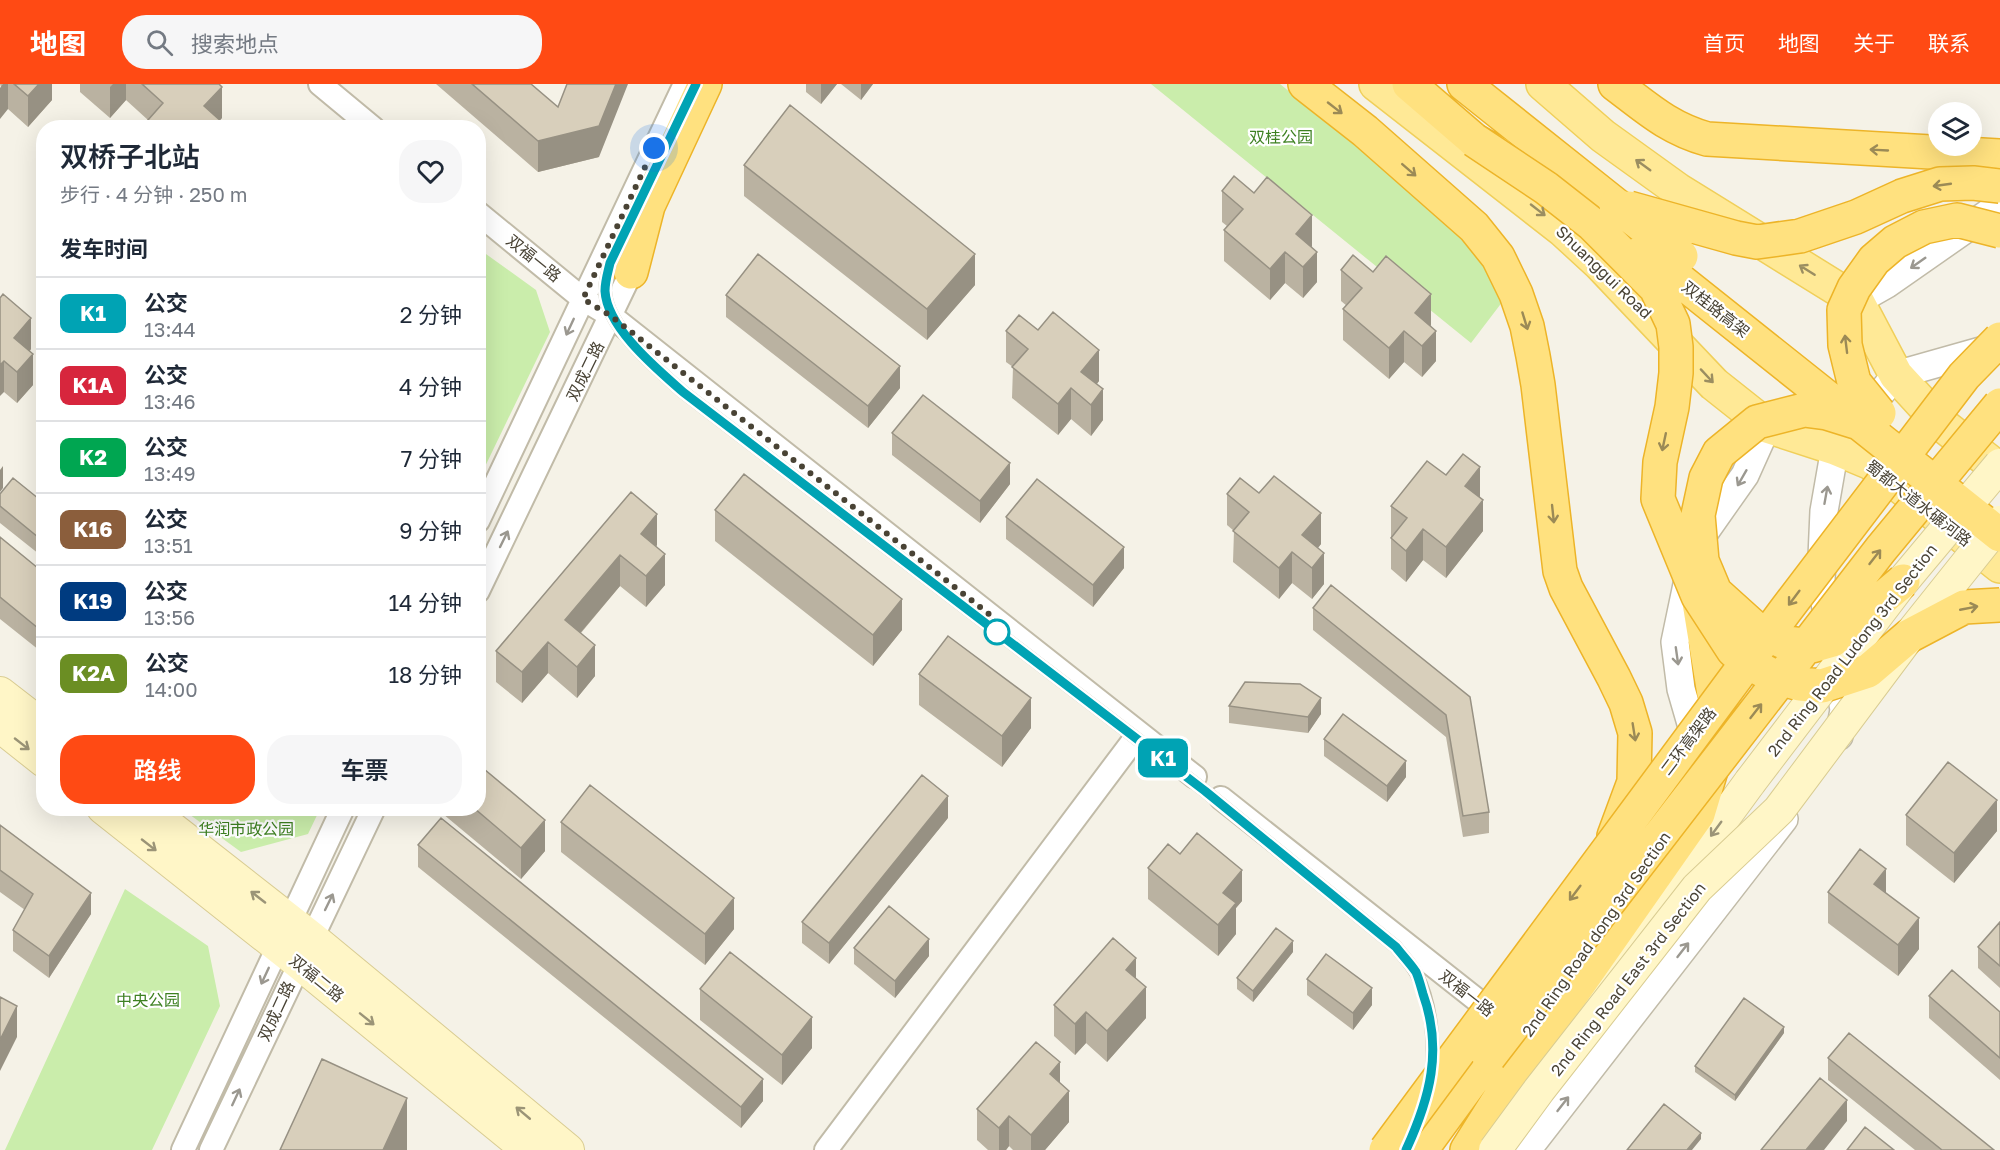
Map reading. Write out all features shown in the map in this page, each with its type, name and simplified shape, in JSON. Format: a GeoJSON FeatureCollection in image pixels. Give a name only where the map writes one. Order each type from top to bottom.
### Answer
{"type":"FeatureCollection","features":[{"type":"Feature","properties":{"kind":"highway"},"geometry":{"type":"LineString","coordinates":[[631,272],[648,206],[705,84]]}},
{"type":"Feature","properties":{"kind":"highway"},"geometry":{"type":"LineString","coordinates":[[1305,84],[1365,131],[1474,227],[1498,257],[1516,294],[1527,326],[1538,385],[1560,571],[1566,588],[1626,703],[1635,733],[1634,782],[1610,846]]}},
{"type":"Feature","properties":{"kind":"highway"},"geometry":{"type":"LineString","coordinates":[[1409,84],[1474,140],[1546,188],[1592,224],[1656,288]]}},
{"type":"Feature","properties":{"kind":"highway","name":"双桂路高架"},"geometry":{"type":"LineString","coordinates":[[1432,84],[1607,214],[1869,418],[2000,509]]}},
{"type":"Feature","properties":{"kind":"highway","name":"双桂路高架"},"geometry":{"type":"LineString","coordinates":[[1464,84],[1607,214]]}},
{"type":"Feature","properties":{"kind":"highway"},"geometry":{"type":"LineString","coordinates":[[1489,84],[1546,131],[1635,255],[1656,288],[1673,324],[1676,373],[1672,407],[1660,462],[1658,499],[1698,596],[1733,650],[1745,661],[1775,677],[1800,684],[1822,686],[1868,671],[1909,636],[1964,607],[2000,605]]}},
{"type":"Feature","properties":{"kind":"highway"},"geometry":{"type":"LineString","coordinates":[[1615,84],[1669,125],[1707,139],[2000,156]]}},
{"type":"Feature","properties":{"kind":"highway"},"geometry":{"type":"LineString","coordinates":[[1474,140],[1607,214],[1757,242],[1800,236],[1856,217],[1902,196],[1940,184],[1973,183],[2000,186]]}},
{"type":"Feature","properties":{"kind":"highway"},"geometry":{"type":"LineString","coordinates":[[1903,581],[1833,640],[1812,646],[1786,643],[1756,629],[1715,592],[1702,561],[1698,515],[1706,478],[1719,453],[1757,422],[1804,410],[1869,418],[1854,382],[1845,345],[1844,310],[1854,288],[1874,260],[1895,242],[1924,227],[1957,220],[2000,231]]}},
{"type":"Feature","properties":{"kind":"highway","name":"二环高架路"},"geometry":{"type":"LineString","coordinates":[[1386,1150],[1785,611],[1964,376],[2000,339]]}},
{"type":"Feature","properties":{"kind":"highway"},"geometry":{"type":"LineString","coordinates":[[1422,1144],[1874,559],[2000,405]]}},
{"type":"Feature","properties":{"kind":"highway","name":"双桂路高架"},"geometry":{"type":"LineString","coordinates":[[1869,418],[2000,535]]}},
{"type":"Feature","properties":{"kind":"highway"},"geometry":{"type":"LineString","coordinates":[[1467,1150],[1508,1085],[1698,814],[1721,737],[1698,596]]}},
{"type":"Feature","properties":{"kind":"main road","name":"Shuanggui Road"},"geometry":{"type":"LineString","coordinates":[[1376,84],[1563,230],[1615,279],[1714,384],[1767,426],[1835,448]]}},
{"type":"Feature","properties":{"kind":"main road"},"geometry":{"type":"LineString","coordinates":[[1543,84],[1603,136],[1686,195],[1857,301],[1896,375],[1940,423],[2000,470]]}},
{"type":"Feature","properties":{"kind":"main road"},"geometry":{"type":"LineString","coordinates":[[1615,279],[1686,195]]}},
{"type":"Feature","properties":{"kind":"main road","name":"蜀都大道水碾河路"},"geometry":{"type":"LineString","coordinates":[[1835,448],[1871,463],[2000,566]]}},
{"type":"Feature","properties":{"kind":"main road","name":"2nd Ring Road Ludong 3rd Section"},"geometry":{"type":"LineString","coordinates":[[1474,1150],[1556,1047],[1750,782],[1903,581],[2000,465]]}},
{"type":"Feature","properties":{"kind":"main road","name":"2nd Ring Road East 3rd Section"},"geometry":{"type":"LineString","coordinates":[[1495,1150],[1697,888],[1779,810],[1909,636],[2000,522]]}},
{"type":"Feature","properties":{"kind":"main road"},"geometry":{"type":"LineString","coordinates":[[0,693],[36,721]]}},
{"type":"Feature","properties":{"kind":"main road"},"geometry":{"type":"LineString","coordinates":[[0,726],[36,755]]}},
{"type":"Feature","properties":{"kind":"main road","name":"双福二路"},"geometry":{"type":"LineString","coordinates":[[114,816],[295,942],[568,1150]]}},
{"type":"Feature","properties":{"kind":"main road","name":"双福二路"},"geometry":{"type":"LineString","coordinates":[[155,816],[528,1150]]}},
{"type":"Feature","properties":{"kind":"street"},"geometry":{"type":"LineString","coordinates":[[320,84],[363,120]]}},
{"type":"Feature","properties":{"kind":"street","name":"双成二路"},"geometry":{"type":"LineString","coordinates":[[486,504],[685,84]]}},
{"type":"Feature","properties":{"kind":"street","name":"双成二路"},"geometry":{"type":"LineString","coordinates":[[486,574],[720,84]]}},
{"type":"Feature","properties":{"kind":"street"},"geometry":{"type":"LineString","coordinates":[[1857,301],[1887,284],[2000,205]]}},
{"type":"Feature","properties":{"kind":"street","name":"双福一路"},"geometry":{"type":"LineString","coordinates":[[486,220],[583,299],[611,316],[1523,1037]]}},
{"type":"Feature","properties":{"kind":"street"},"geometry":{"type":"LineString","coordinates":[[1527,1150],[1838,748],[1844,710],[1821,580],[1824,511],[1835,448],[1896,375],[2000,346]]}},
{"type":"Feature","properties":{"kind":"street","name":"2nd Ring Road dong 3rd Section"},"geometry":{"type":"LineString","coordinates":[[1422,1144],[1523,1037],[1642,874],[1676,819],[1692,727],[1682,689],[1675,642],[1695,546],[1745,475],[1767,426]]}},
{"type":"Feature","properties":{"kind":"street"},"geometry":{"type":"LineString","coordinates":[[826,1150],[1139,733]]}},
{"type":"Feature","properties":{"kind":"street","name":"双成二路"},"geometry":{"type":"LineString","coordinates":[[211,1150],[295,942],[340,816]]}},
{"type":"Feature","properties":{"kind":"street","name":"双成二路"},"geometry":{"type":"LineString","coordinates":[[183,1150],[295,942],[369,816]]}},
{"type":"Feature","properties":{"kind":"lane"},"geometry":{"type":"LineString","coordinates":[[696,84],[610,263],[605,292],[610,309],[621,328],[636,348],[683,392],[1205,791],[1396,947],[1416,973],[1431,1016],[1434,1041],[1432,1072],[1426,1102],[1422,1144]]}},
{"type":"Feature","properties":{"kind":"green space","name":"双桂公园"},"geometry":{"type":"Polygon","coordinates":[[[1151,84],[1280,84],[1435,210],[1475,247],[1503,301],[1471,343],[1151,84]]]}},
{"type":"Feature","properties":{"kind":"green space"},"geometry":{"type":"Polygon","coordinates":[[[486,254],[536,290],[550,332],[486,465],[486,254]]]}},
{"type":"Feature","properties":{"kind":"green space","name":"华润市政公园"},"geometry":{"type":"Polygon","coordinates":[[[192,816],[317,816],[308,834],[241,852],[192,816]]]}},
{"type":"Feature","properties":{"kind":"green space","name":"中央公园"},"geometry":{"type":"Polygon","coordinates":[[[125,889],[208,946],[220,1006],[152,1150],[5,1150],[125,889]]]}},
{"type":"Feature","properties":{"kind":"building"},"geometry":{"type":"Polygon","coordinates":[[[14,84],[39,84],[28,96],[14,84]]]}},
{"type":"Feature","properties":{"kind":"building"},"geometry":{"type":"Polygon","coordinates":[[[142,84],[219,84],[222,87],[204,106],[220,120],[148,120],[163,103],[142,84]]]}},
{"type":"Feature","properties":{"kind":"building"},"geometry":{"type":"Polygon","coordinates":[[[472,84],[531,84],[558,107],[567,84],[616,84],[599,126],[538,141],[472,84]]]}},
{"type":"Feature","properties":{"kind":"building"},"geometry":{"type":"Polygon","coordinates":[[[790,105],[975,254],[927,309],[744,165],[790,105]]]}},
{"type":"Feature","properties":{"kind":"building"},"geometry":{"type":"Polygon","coordinates":[[[1234,176],[1254,193],[1267,177],[1312,215],[1296,234],[1317,252],[1303,267],[1285,252],[1270,269],[1224,230],[1243,209],[1222,191],[1234,176]]]}},
{"type":"Feature","properties":{"kind":"building"},"geometry":{"type":"Polygon","coordinates":[[[758,254],[900,366],[868,406],[726,295],[758,254]]]}},
{"type":"Feature","properties":{"kind":"building"},"geometry":{"type":"Polygon","coordinates":[[[1353,255],[1373,272],[1386,256],[1431,294],[1415,313],[1436,331],[1422,346],[1404,331],[1389,348],[1343,309],[1362,288],[1341,270],[1353,255]]]}},
{"type":"Feature","properties":{"kind":"building"},"geometry":{"type":"Polygon","coordinates":[[[3,294],[31,318],[14,338],[33,354],[17,372],[4,361],[0,365],[0,298],[3,294]]]}},
{"type":"Feature","properties":{"kind":"building"},"geometry":{"type":"Polygon","coordinates":[[[1053,312],[1099,350],[1081,372],[1103,389],[1091,405],[1071,388],[1058,404],[1012,367],[1028,349],[1006,331],[1019,315],[1038,330],[1053,312]]]}},
{"type":"Feature","properties":{"kind":"building"},"geometry":{"type":"Polygon","coordinates":[[[923,395],[1010,463],[980,501],[892,433],[923,395]]]}},
{"type":"Feature","properties":{"kind":"building"},"geometry":{"type":"Polygon","coordinates":[[[1463,454],[1480,467],[1465,486],[1483,500],[1446,547],[1423,529],[1406,551],[1391,538],[1407,518],[1391,506],[1427,461],[1446,475],[1463,454]]]}},
{"type":"Feature","properties":{"kind":"building"},"geometry":{"type":"Polygon","coordinates":[[[744,474],[902,599],[873,635],[715,510],[744,474]]]}},
{"type":"Feature","properties":{"kind":"building"},"geometry":{"type":"Polygon","coordinates":[[[1274,476],[1321,513],[1302,535],[1324,553],[1312,568],[1292,552],[1279,568],[1233,531],[1249,512],[1227,494],[1240,478],[1259,493],[1274,476]]]}},
{"type":"Feature","properties":{"kind":"building"},"geometry":{"type":"Polygon","coordinates":[[[13,478],[36,497],[36,535],[0,506],[0,494],[13,478]]]}},
{"type":"Feature","properties":{"kind":"building"},"geometry":{"type":"Polygon","coordinates":[[[1037,479],[1124,547],[1093,585],[1006,517],[1037,479]]]}},
{"type":"Feature","properties":{"kind":"building"},"geometry":{"type":"Polygon","coordinates":[[[631,492],[657,514],[641,534],[665,554],[646,576],[620,555],[565,620],[595,645],[577,667],[548,642],[522,672],[496,651],[631,492]]]}},
{"type":"Feature","properties":{"kind":"building"},"geometry":{"type":"Polygon","coordinates":[[[0,537],[36,566],[36,626],[0,597],[0,537]]]}},
{"type":"Feature","properties":{"kind":"building"},"geometry":{"type":"Polygon","coordinates":[[[1331,585],[1470,697],[1489,812],[1463,816],[1446,715],[1313,608],[1331,585]]]}},
{"type":"Feature","properties":{"kind":"building"},"geometry":{"type":"Polygon","coordinates":[[[948,636],[1031,698],[1002,736],[919,674],[948,636]]]}},
{"type":"Feature","properties":{"kind":"building"},"geometry":{"type":"Polygon","coordinates":[[[1245,682],[1300,684],[1321,698],[1308,717],[1229,706],[1245,682]]]}},
{"type":"Feature","properties":{"kind":"building"},"geometry":{"type":"Polygon","coordinates":[[[1343,714],[1406,761],[1387,786],[1324,739],[1343,714]]]}},
{"type":"Feature","properties":{"kind":"building"},"geometry":{"type":"Polygon","coordinates":[[[1948,762],[1997,800],[1954,853],[1906,815],[1948,762]]]}},
{"type":"Feature","properties":{"kind":"building"},"geometry":{"type":"Polygon","coordinates":[[[486,771],[545,820],[521,848],[483,816],[486,816],[486,771]]]}},
{"type":"Feature","properties":{"kind":"building"},"geometry":{"type":"Polygon","coordinates":[[[922,775],[948,796],[829,943],[802,922],[922,775]]]}},
{"type":"Feature","properties":{"kind":"building"},"geometry":{"type":"Polygon","coordinates":[[[590,785],[734,898],[705,934],[561,822],[590,785]]]}},
{"type":"Feature","properties":{"kind":"building"},"geometry":{"type":"Polygon","coordinates":[[[441,818],[763,1079],[741,1107],[418,845],[441,818]]]}},
{"type":"Feature","properties":{"kind":"building"},"geometry":{"type":"Polygon","coordinates":[[[0,825],[91,893],[49,956],[13,930],[33,894],[0,870],[0,825]]]}},
{"type":"Feature","properties":{"kind":"building"},"geometry":{"type":"Polygon","coordinates":[[[1197,833],[1242,870],[1223,893],[1236,903],[1218,925],[1148,868],[1168,844],[1180,854],[1197,833]]]}},
{"type":"Feature","properties":{"kind":"building"},"geometry":{"type":"Polygon","coordinates":[[[1860,849],[1886,869],[1874,884],[1919,918],[1898,945],[1828,892],[1860,849]]]}},
{"type":"Feature","properties":{"kind":"building"},"geometry":{"type":"Polygon","coordinates":[[[889,906],[929,939],[895,981],[854,948],[889,906]]]}},
{"type":"Feature","properties":{"kind":"building"},"geometry":{"type":"Polygon","coordinates":[[[2000,922],[2000,966],[1978,947],[2000,922]]]}},
{"type":"Feature","properties":{"kind":"building"},"geometry":{"type":"Polygon","coordinates":[[[1276,928],[1293,941],[1253,991],[1237,978],[1276,928]]]}},
{"type":"Feature","properties":{"kind":"building"},"geometry":{"type":"Polygon","coordinates":[[[1113,938],[1136,958],[1126,970],[1146,987],[1107,1031],[1086,1012],[1075,1024],[1054,1005],[1113,938]]]}},
{"type":"Feature","properties":{"kind":"building"},"geometry":{"type":"Polygon","coordinates":[[[730,952],[812,1017],[782,1055],[700,989],[730,952]]]}},
{"type":"Feature","properties":{"kind":"building"},"geometry":{"type":"Polygon","coordinates":[[[1326,954],[1372,988],[1353,1013],[1307,979],[1326,954]]]}},
{"type":"Feature","properties":{"kind":"building"},"geometry":{"type":"Polygon","coordinates":[[[1952,970],[2000,1012],[2000,1058],[1929,996],[1952,970]]]}},
{"type":"Feature","properties":{"kind":"building"},"geometry":{"type":"Polygon","coordinates":[[[0,997],[17,1006],[0,1040],[0,997]]]}},
{"type":"Feature","properties":{"kind":"building"},"geometry":{"type":"Polygon","coordinates":[[[1744,998],[1784,1027],[1735,1095],[1695,1066],[1744,998]]]}},
{"type":"Feature","properties":{"kind":"building"},"geometry":{"type":"Polygon","coordinates":[[[1849,1033],[1994,1150],[1942,1150],[1828,1058],[1849,1033]]]}},
{"type":"Feature","properties":{"kind":"building"},"geometry":{"type":"Polygon","coordinates":[[[1036,1042],[1060,1062],[1050,1074],[1069,1091],[1031,1135],[1009,1116],[999,1128],[977,1109],[1036,1042]]]}},
{"type":"Feature","properties":{"kind":"building"},"geometry":{"type":"Polygon","coordinates":[[[322,1059],[407,1098],[383,1150],[280,1150],[322,1059]]]}},
{"type":"Feature","properties":{"kind":"building"},"geometry":{"type":"Polygon","coordinates":[[[1820,1078],[1847,1100],[1806,1150],[1761,1150],[1820,1078]]]}},
{"type":"Feature","properties":{"kind":"building"},"geometry":{"type":"Polygon","coordinates":[[[1664,1104],[1701,1133],[1687,1150],[1627,1150],[1664,1104]]]}},
{"type":"Feature","properties":{"kind":"building"},"geometry":{"type":"Polygon","coordinates":[[[1865,1127],[1894,1150],[1847,1150],[1865,1127]]]}},
{"type":"Feature","properties":{"kind":"bus line","name":"K1"},"geometry":{"type":"LineString","coordinates":[[696,84],[610,263],[606,276],[605,292],[610,309],[621,328],[656,369],[683,392],[1205,791],[1396,947],[1416,973],[1431,1016],[1434,1041],[1432,1072],[1426,1102],[1406,1150]]}},
{"type":"Feature","properties":{"kind":"route"},"geometry":{"type":"LineString","coordinates":[[654,148],[583,299],[611,316],[994,618],[997,632]]}}]}
